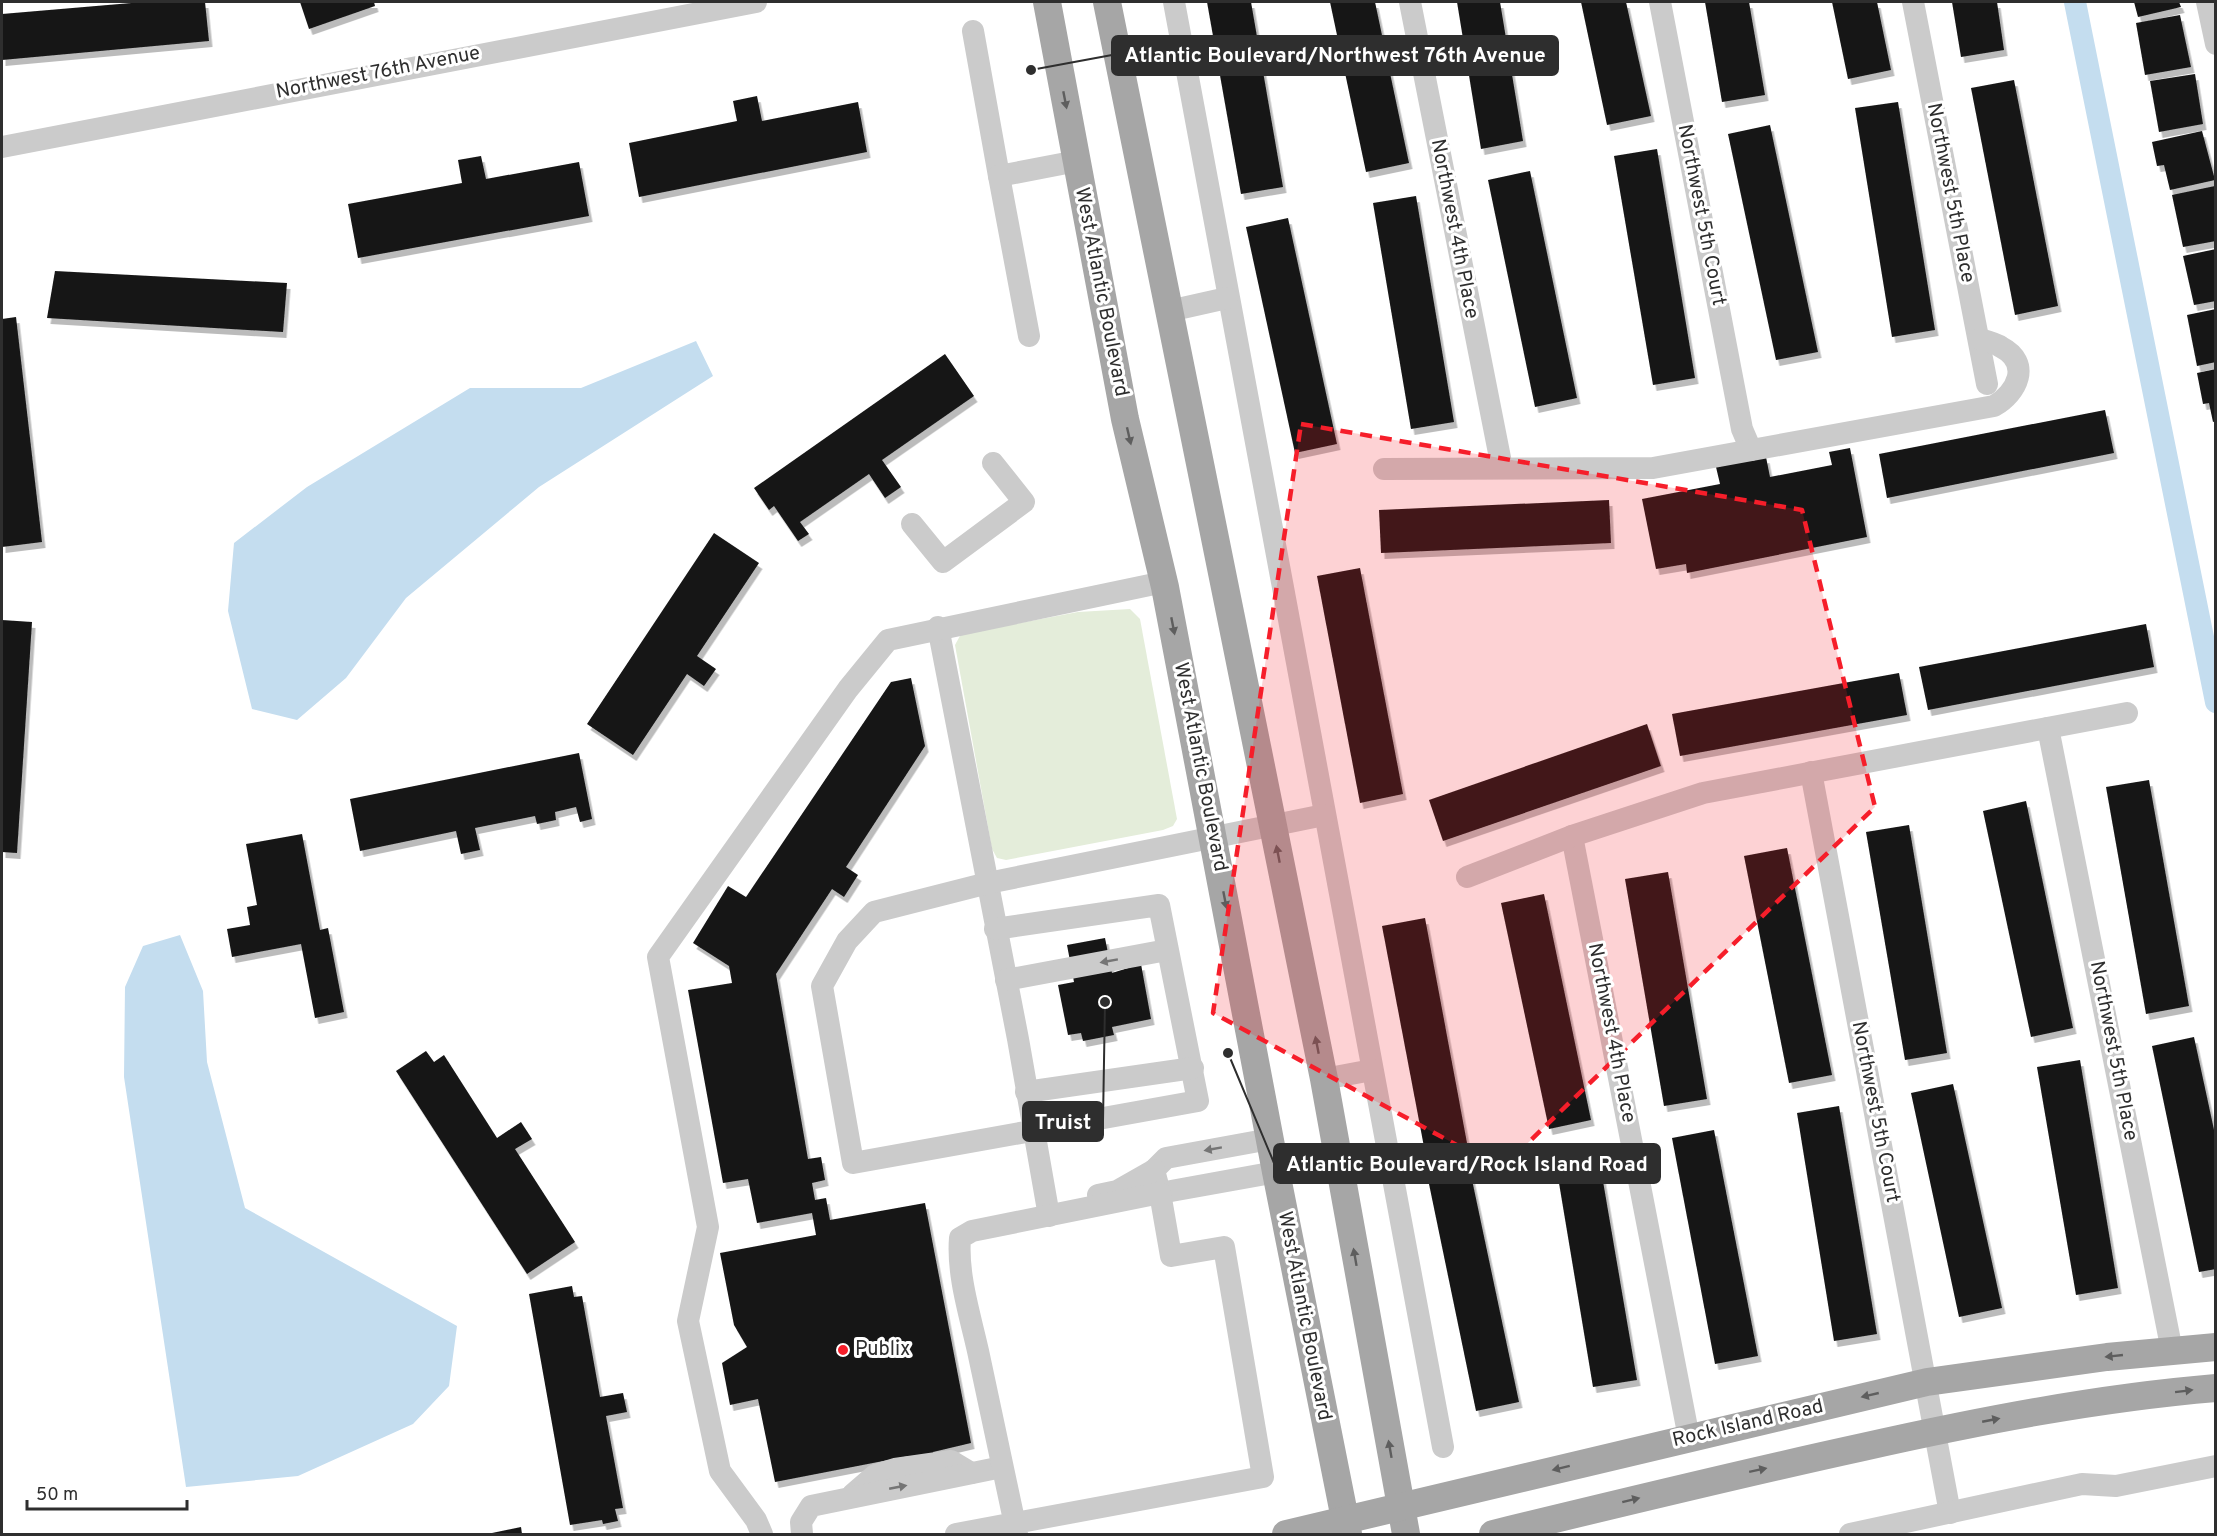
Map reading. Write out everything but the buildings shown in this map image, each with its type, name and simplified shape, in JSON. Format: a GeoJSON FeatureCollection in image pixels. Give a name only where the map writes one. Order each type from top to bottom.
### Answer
{"type":"FeatureCollection","features":[{"type":"Feature","properties":{"kind":"main road","name":"West Atlantic Boulevard"},"geometry":{"type":"LineString","coordinates":[[1047,2],[1125,419],[1165,587],[1346,1527]]}},
{"type":"Feature","properties":{"kind":"main road"},"geometry":{"type":"LineString","coordinates":[[1107,2],[1324,1079],[1406,1534]]}},
{"type":"Feature","properties":{"kind":"main road","name":"Rock Island Road"},"geometry":{"type":"LineString","coordinates":[[1286,1534],[1346,1527],[1400,1507],[1927,1382],[2030,1366],[2216,1347]]}},
{"type":"Feature","properties":{"kind":"main road"},"geometry":{"type":"LineString","coordinates":[[1493,1534],[1701,1482],[1934,1431],[2031,1412],[2216,1388]]}},
{"type":"Feature","properties":{"kind":"street","name":"Northwest 76th Avenue"},"geometry":{"type":"LineString","coordinates":[[2,147],[756,2]]}},
{"type":"Feature","properties":{"kind":"street"},"geometry":{"type":"LineString","coordinates":[[1174,2],[1227,298],[1443,1447]]}},
{"type":"Feature","properties":{"kind":"street","name":"Northwest 4th Place"},"geometry":{"type":"LineString","coordinates":[[1410,2],[1500,463]]}},
{"type":"Feature","properties":{"kind":"street","name":"Northwest 5th Court"},"geometry":{"type":"LineString","coordinates":[[1660,2],[1746,440]]}},
{"type":"Feature","properties":{"kind":"street","name":"Northwest 5th Place"},"geometry":{"type":"LineString","coordinates":[[1913,2],[1988,384]]}},
{"type":"Feature","properties":{"kind":"street"},"geometry":{"type":"LineString","coordinates":[[2207,2],[2216,44]]}},
{"type":"Feature","properties":{"kind":"street"},"geometry":{"type":"LineString","coordinates":[[973,31],[1029,336]]}},
{"type":"Feature","properties":{"kind":"street"},"geometry":{"type":"LineString","coordinates":[[999,176],[1077,160]]}},
{"type":"Feature","properties":{"kind":"street"},"geometry":{"type":"LineString","coordinates":[[1169,311],[1227,298]]}},
{"type":"Feature","properties":{"kind":"street"},"geometry":{"type":"LineString","coordinates":[[1384,470],[1500,463],[1653,468],[1746,440],[1994,406],[2008,398],[2015,389],[2017,365],[2004,348],[1979,339]]}},
{"type":"Feature","properties":{"kind":"street"},"geometry":{"type":"LineString","coordinates":[[912,524],[943,562],[1024,502],[993,463]]}},
{"type":"Feature","properties":{"kind":"street"},"geometry":{"type":"LineString","coordinates":[[762,1534],[756,1520],[720,1471],[688,1321],[708,1227],[658,957],[848,689],[888,640],[938,627],[1164,582]]}},
{"type":"Feature","properties":{"kind":"street"},"geometry":{"type":"LineString","coordinates":[[938,627],[1049,1216]]}},
{"type":"Feature","properties":{"kind":"street"},"geometry":{"type":"LineString","coordinates":[[1467,877],[1703,793],[1812,783],[2048,728],[2127,713]]}},
{"type":"Feature","properties":{"kind":"street","name":"Northwest 5th Place"},"geometry":{"type":"LineString","coordinates":[[2048,728],[2172,1351]]}},
{"type":"Feature","properties":{"kind":"street","name":"Northwest 5th Court"},"geometry":{"type":"LineString","coordinates":[[1812,783],[1950,1513]]}},
{"type":"Feature","properties":{"kind":"street"},"geometry":{"type":"LineString","coordinates":[[995,929],[1159,905],[1198,1101],[853,1163],[822,986],[847,940],[874,912],[988,883],[1324,815]]}},
{"type":"Feature","properties":{"kind":"street","name":"Northwest 4th Place"},"geometry":{"type":"LineString","coordinates":[[1572,838],[1689,1437]]}},
{"type":"Feature","properties":{"kind":"street"},"geometry":{"type":"LineString","coordinates":[[1006,980],[1167,950]]}},
{"type":"Feature","properties":{"kind":"street"},"geometry":{"type":"LineString","coordinates":[[1026,1092],[1193,1068]]}},
{"type":"Feature","properties":{"kind":"street"},"geometry":{"type":"LineString","coordinates":[[1324,1079],[1372,1070]]}},
{"type":"Feature","properties":{"kind":"street"},"geometry":{"type":"LineString","coordinates":[[1003,1534],[951,1259],[951,1235],[959,1225],[1116,1191],[1154,1170],[1166,1158],[1270,1139]]}},
{"type":"Feature","properties":{"kind":"street"},"geometry":{"type":"LineString","coordinates":[[957,1534],[1263,1477],[1224,1247],[1172,1256],[1154,1170]]}},
{"type":"Feature","properties":{"kind":"street"},"geometry":{"type":"LineString","coordinates":[[1017,1534],[967,1298],[959,1250],[960,1238],[972,1231],[1276,1172]]}},
{"type":"Feature","properties":{"kind":"street"},"geometry":{"type":"LineString","coordinates":[[1850,1534],[2082,1484],[2116,1486],[2216,1466]]}},
{"type":"Feature","properties":{"kind":"street"},"geometry":{"type":"LineString","coordinates":[[802,1534],[801,1522],[811,1506],[997,1468]]}},
{"type":"Feature","properties":{"kind":"highlighted area"},"geometry":{"type":"Polygon","coordinates":[[[1301,424],[1802,510],[1875,807],[1501,1169],[1213,1013],[1301,424]]]}},
{"type":"Feature","properties":{"kind":"green space"},"geometry":{"type":"Polygon","coordinates":[[[1130,609],[1140,619],[1177,819],[1173,826],[1163,830],[1006,860],[997,858],[992,849],[955,645],[961,634],[1078,612],[1130,609]]]}},
{"type":"Feature","properties":{"kind":"water"},"geometry":{"type":"Polygon","coordinates":[[[696,341],[713,376],[539,487],[406,598],[346,678],[297,720],[252,709],[228,611],[234,543],[307,487],[470,388],[581,388],[696,341]]]}},
{"type":"Feature","properties":{"kind":"water"},"geometry":{"type":"Polygon","coordinates":[[[180,935],[203,991],[207,1062],[245,1208],[457,1326],[449,1386],[413,1424],[298,1476],[186,1487],[124,1077],[125,987],[143,946],[180,935]]]}},
{"type":"Feature","properties":{"kind":"waterway"},"geometry":{"type":"LineString","coordinates":[[2075,2],[2216,702]]}},
{"type":"Feature","properties":{"kind":"place","name":"Atlantic Boulevard/Northwest 76th Avenue"},"geometry":{"type":"Point","coordinates":[1031,70]}},
{"type":"Feature","properties":{"kind":"place","name":"Truist"},"geometry":{"type":"Point","coordinates":[1105,1002]}},
{"type":"Feature","properties":{"kind":"place","name":"Atlantic Boulevard/Rock Island Road"},"geometry":{"type":"Point","coordinates":[1228,1053]}},
{"type":"Feature","properties":{"kind":"place","name":"Publix"},"geometry":{"type":"Point","coordinates":[843,1350]}}]}
